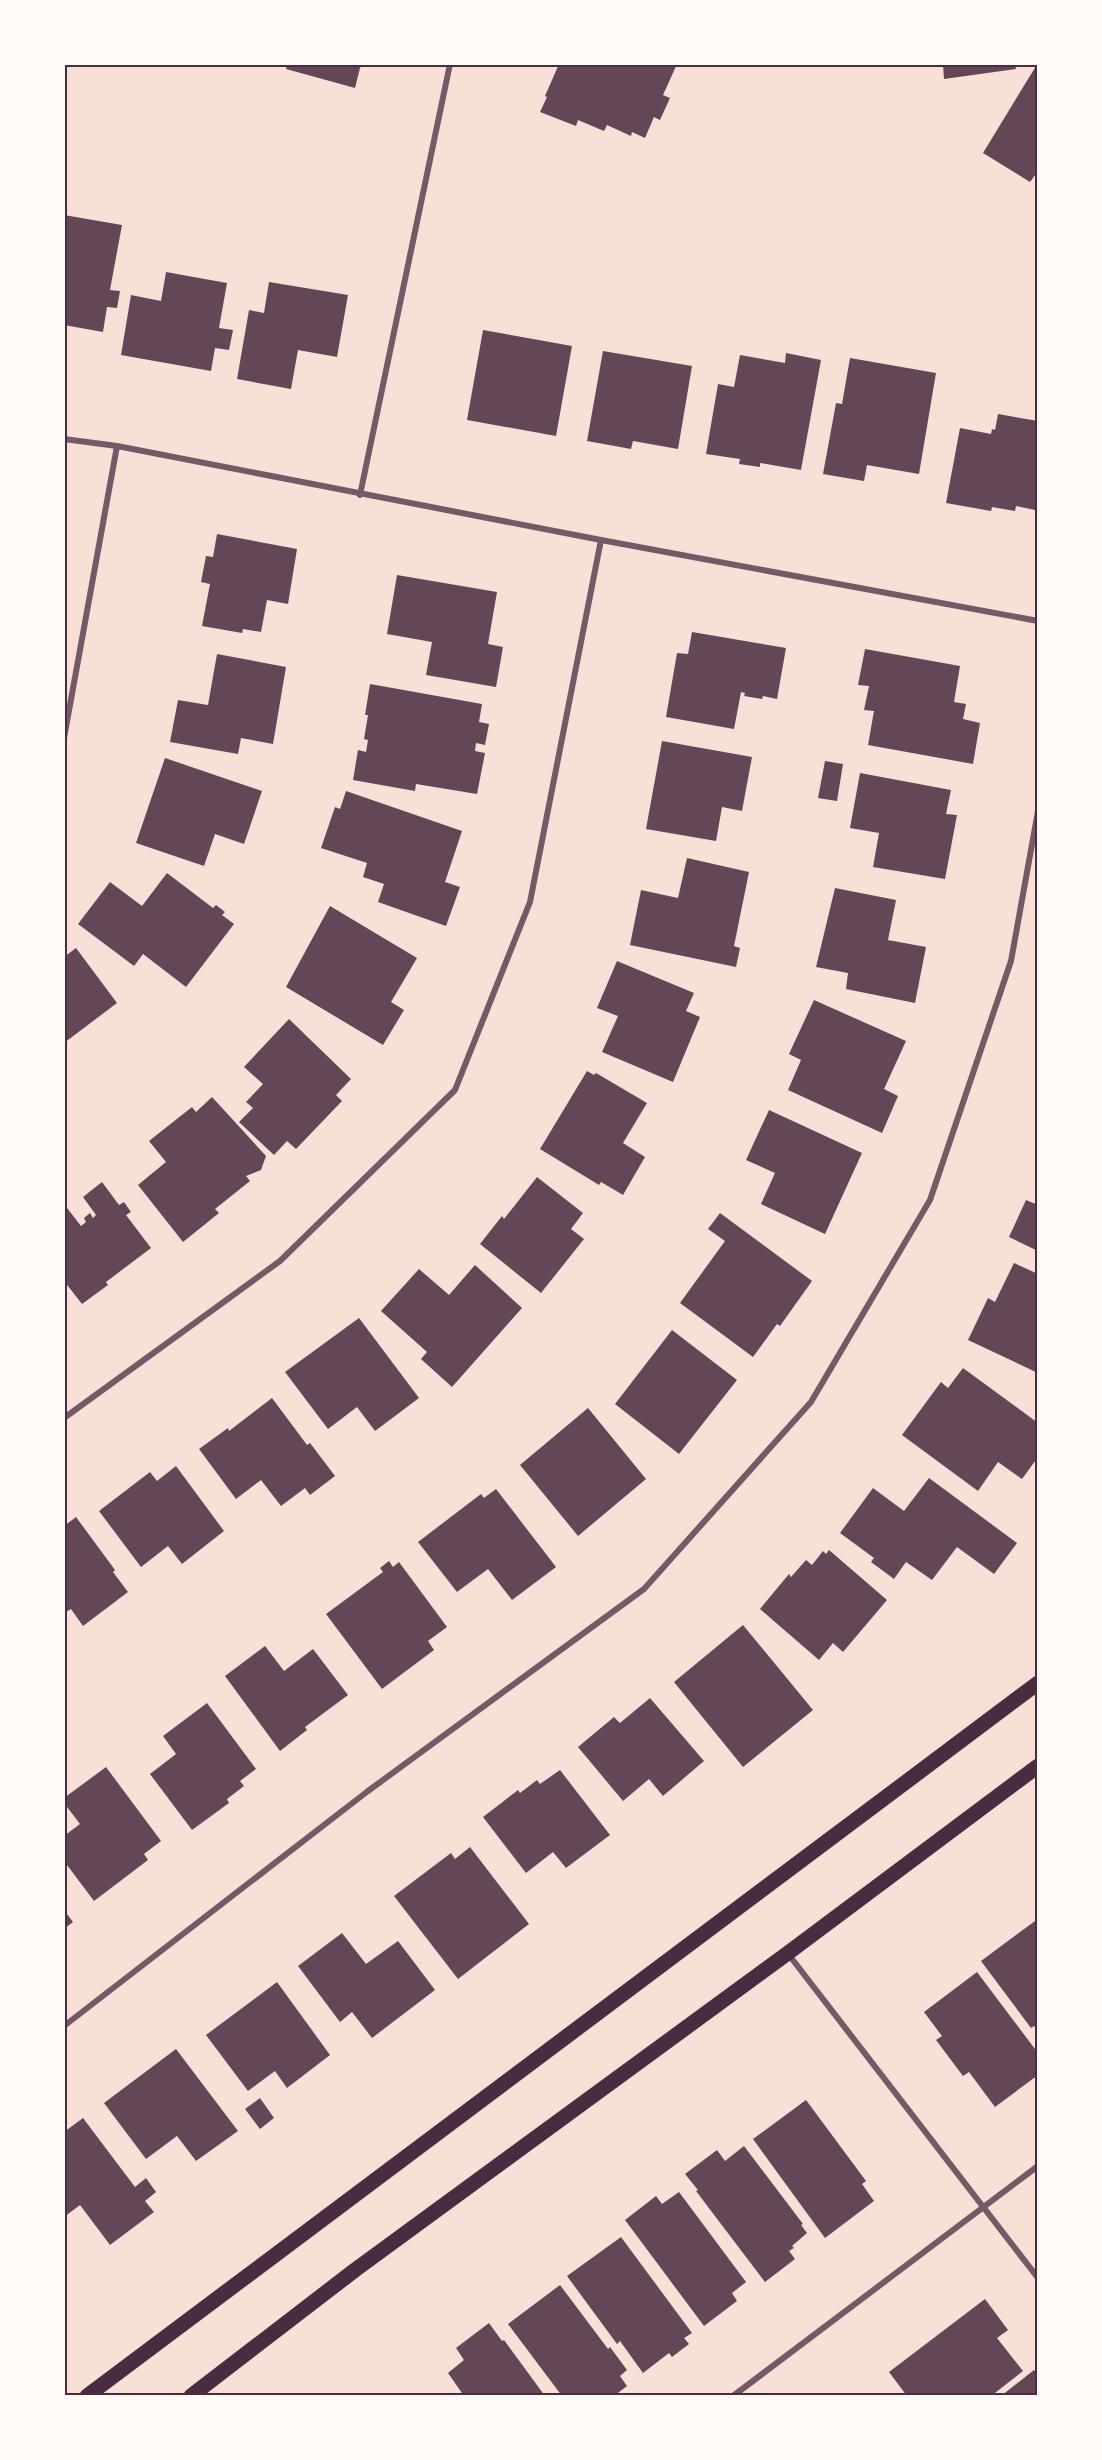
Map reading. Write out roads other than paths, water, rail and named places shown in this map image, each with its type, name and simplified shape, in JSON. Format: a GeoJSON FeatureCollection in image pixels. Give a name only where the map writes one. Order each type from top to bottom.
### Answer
{"type":"FeatureCollection","features":[{"type":"Feature","properties":{"kind":"main road"},"geometry":{"type":"LineString","coordinates":[[87,2396],[1038,1683]]}},
{"type":"Feature","properties":{"kind":"main road"},"geometry":{"type":"LineString","coordinates":[[191,2396],[355,2270],[788,1953],[1038,1766]]}},
{"type":"Feature","properties":{"kind":"street"},"geometry":{"type":"LineString","coordinates":[[360,495],[450,64]]}},
{"type":"Feature","properties":{"kind":"street"},"geometry":{"type":"LineString","coordinates":[[64,439],[117,446],[360,495],[1038,621]]}},
{"type":"Feature","properties":{"kind":"street"},"geometry":{"type":"LineString","coordinates":[[64,738],[117,446]]}},
{"type":"Feature","properties":{"kind":"street"},"geometry":{"type":"LineString","coordinates":[[64,1418],[280,1261],[455,1090],[530,902],[601,540]]}},
{"type":"Feature","properties":{"kind":"street"},"geometry":{"type":"LineString","coordinates":[[64,2026],[368,1791],[644,1589],[811,1402],[930,1200],[1011,961],[1038,811]]}},
{"type":"Feature","properties":{"kind":"street"},"geometry":{"type":"LineString","coordinates":[[788,1953],[1038,2278]]}},
{"type":"Feature","properties":{"kind":"street"},"geometry":{"type":"LineString","coordinates":[[733,2396],[1038,2166]]}}]}
